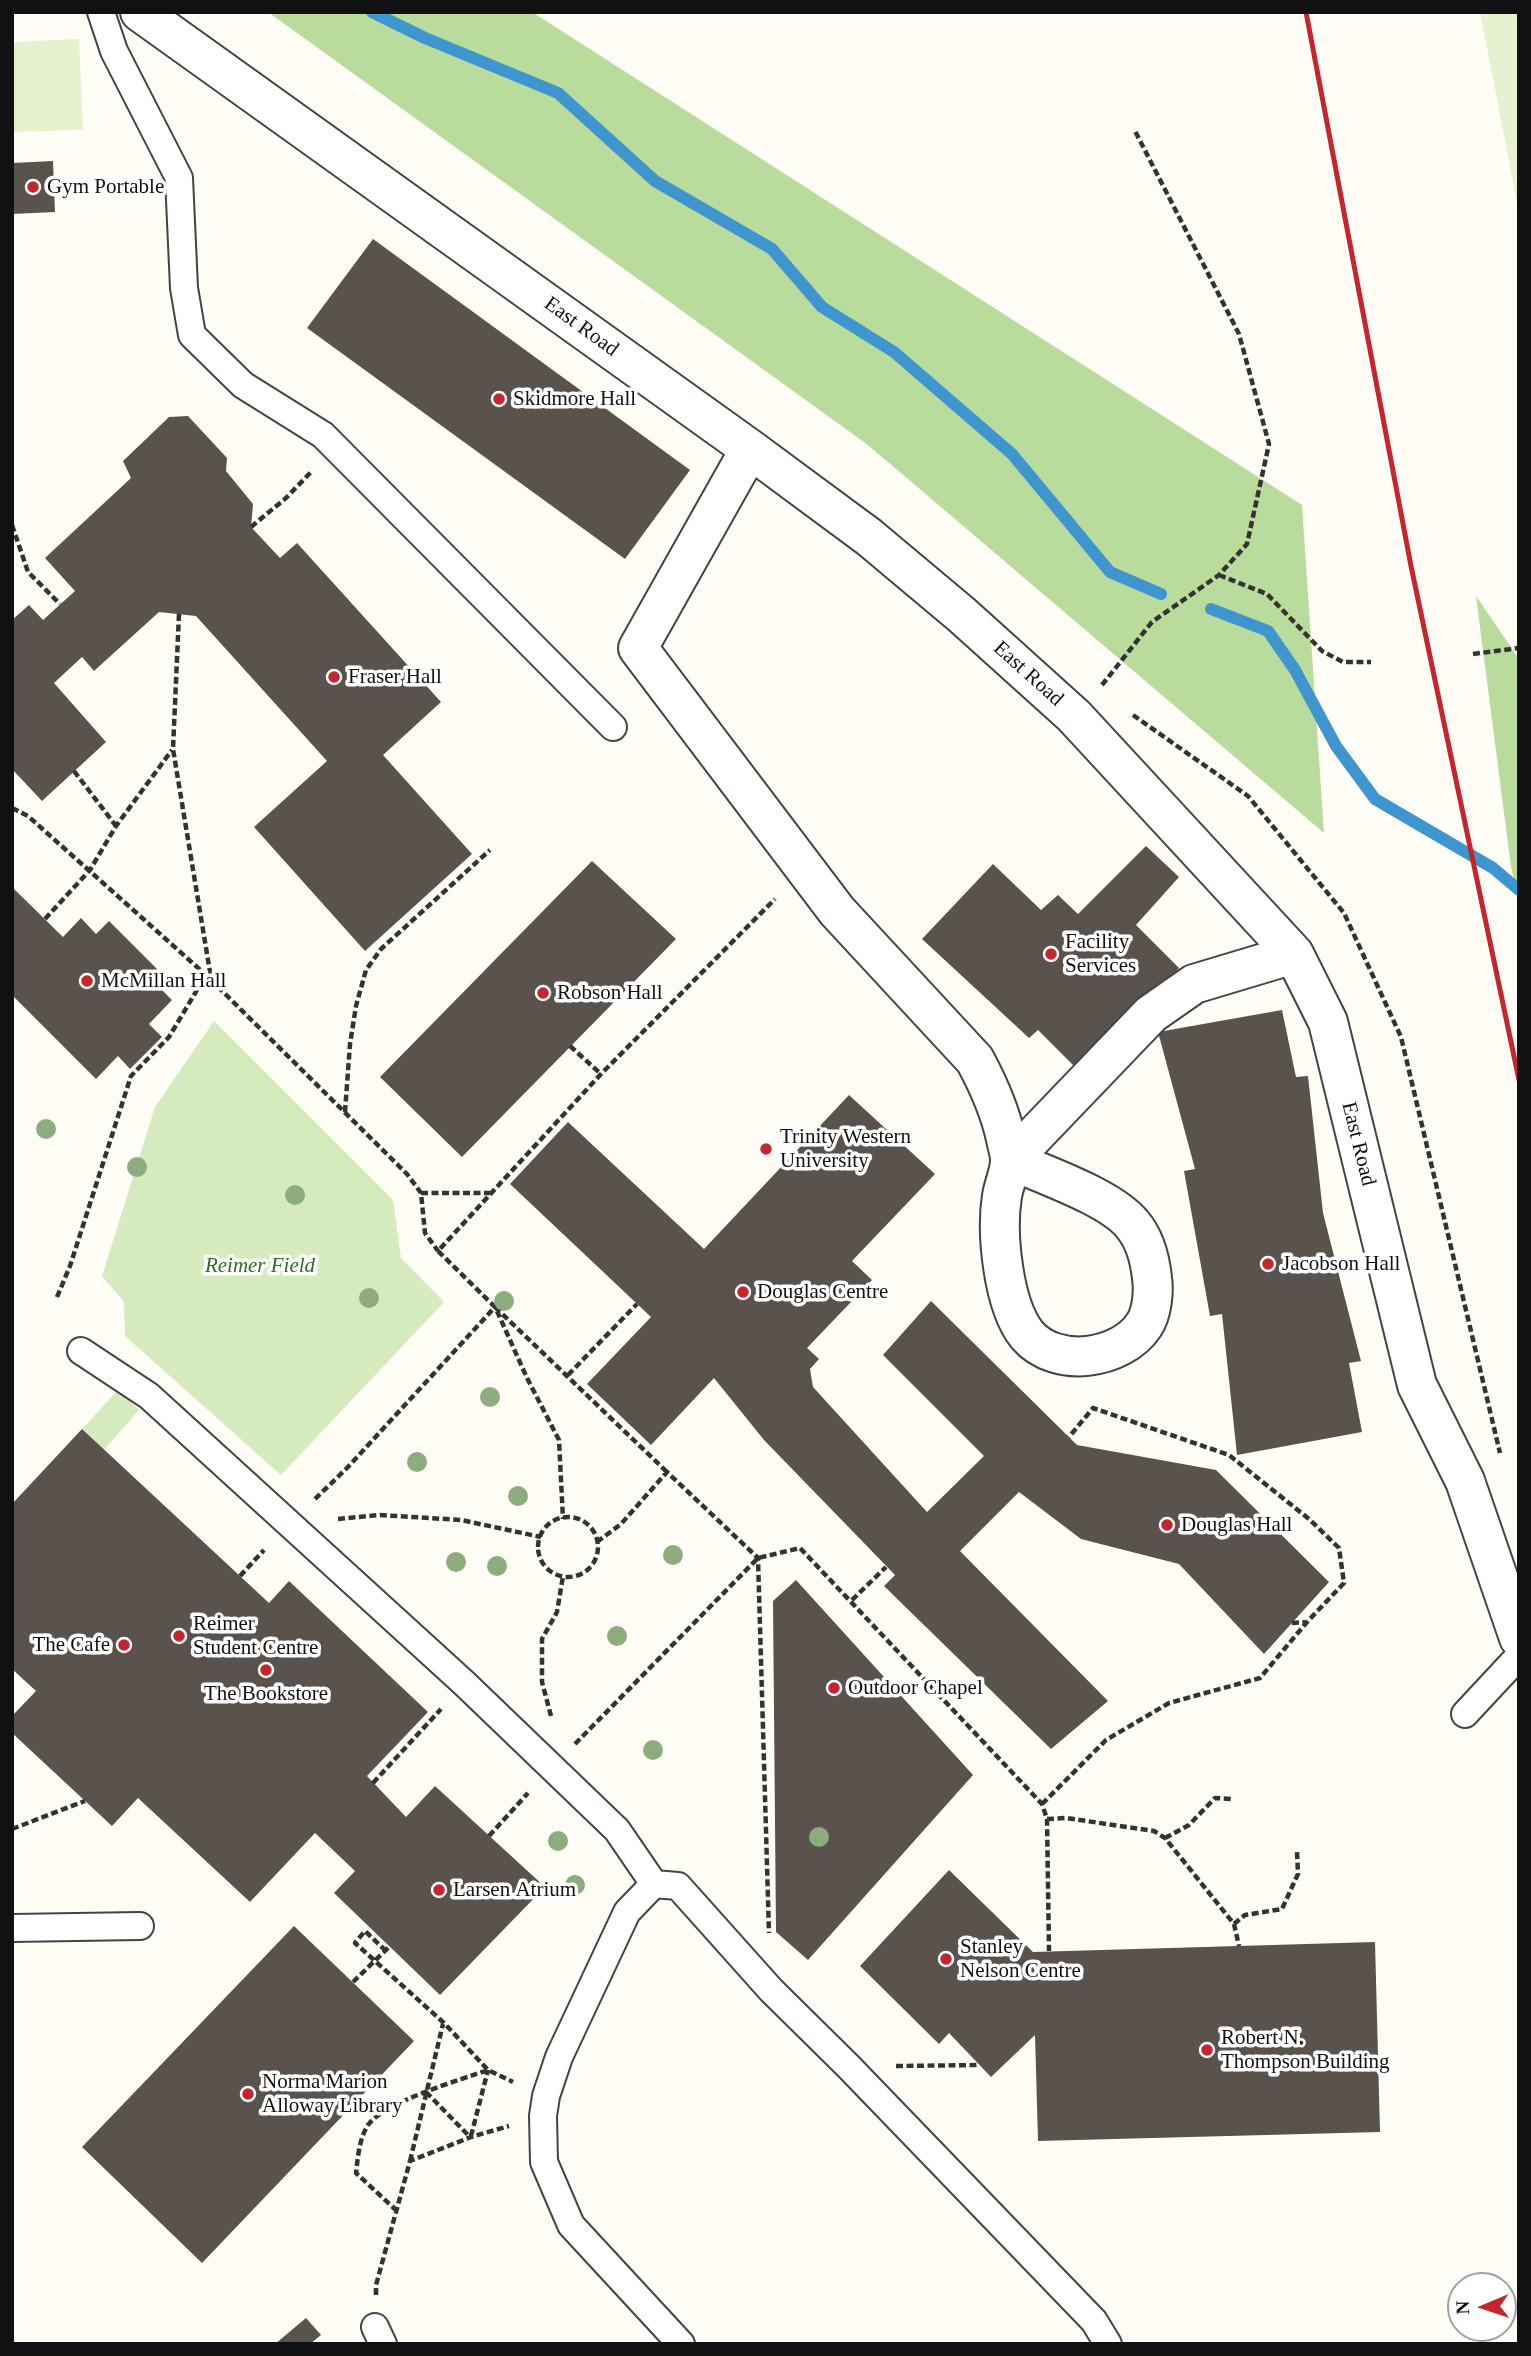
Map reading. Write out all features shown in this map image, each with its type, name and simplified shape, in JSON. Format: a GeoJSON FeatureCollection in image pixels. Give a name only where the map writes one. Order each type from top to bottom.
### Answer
{"type":"FeatureCollection","features":[{"type":"Feature","properties":{"kind":"street","name":"East Road"},"geometry":{"type":"LineString","coordinates":[[140,12],[869,537],[962,615],[1074,716],[1294,954],[1328,1022],[1417,1385],[1465,1481],[1519,1638]]}},
{"type":"Feature","properties":{"kind":"street"},"geometry":{"type":"LineString","coordinates":[[750,449],[638,648],[837,911],[975,1060],[990,1087],[1001,1117],[1011,1160],[1002,1196],[999,1224],[1006,1286],[1014,1310],[1027,1334],[1044,1349],[1063,1354],[1086,1356],[1121,1346],[1135,1336],[1146,1322],[1151,1305],[1153,1283],[1144,1242],[1132,1224],[1100,1200],[1011,1160]]}},
{"type":"Feature","properties":{"kind":"street"},"geometry":{"type":"LineString","coordinates":[[1011,1160],[1151,1014],[1194,984],[1294,954]]}},
{"type":"Feature","properties":{"kind":"lane"},"geometry":{"type":"LineString","coordinates":[[101,12],[114,51],[179,178],[184,288],[192,335],[243,385],[323,435],[336,447],[613,727]]}},
{"type":"Feature","properties":{"kind":"lane"},"geometry":{"type":"LineString","coordinates":[[81,1351],[149,1396],[464,1683],[617,1830],[654,1884]]}},
{"type":"Feature","properties":{"kind":"lane"},"geometry":{"type":"LineString","coordinates":[[1465,1714],[1519,1656]]}},
{"type":"Feature","properties":{"kind":"lane"},"geometry":{"type":"LineString","coordinates":[[654,1884],[678,1886],[771,1990],[1094,2321],[1108,2344]]}},
{"type":"Feature","properties":{"kind":"lane"},"geometry":{"type":"LineString","coordinates":[[654,1884],[628,1912],[559,2057],[546,2096],[543,2116],[544,2162],[571,2225],[681,2344]]}},
{"type":"Feature","properties":{"kind":"lane"},"geometry":{"type":"LineString","coordinates":[[12,1928],[140,1926]]}},
{"type":"Feature","properties":{"kind":"path"},"geometry":{"type":"LineString","coordinates":[[1074,716],[1152,622],[1219,575],[1247,544],[1269,444],[1238,334],[1134,129]]}},
{"type":"Feature","properties":{"kind":"path"},"geometry":{"type":"LineString","coordinates":[[251,527],[286,498],[336,447]]}},
{"type":"Feature","properties":{"kind":"path"},"geometry":{"type":"LineString","coordinates":[[12,525],[28,572],[60,604]]}},
{"type":"Feature","properties":{"kind":"path"},"geometry":{"type":"LineString","coordinates":[[1219,575],[1267,594],[1322,651],[1343,662],[1371,662]]}},
{"type":"Feature","properties":{"kind":"path"},"geometry":{"type":"LineString","coordinates":[[179,614],[173,749],[212,980]]}},
{"type":"Feature","properties":{"kind":"path"},"geometry":{"type":"LineString","coordinates":[[1473,654],[1519,648]]}},
{"type":"Feature","properties":{"kind":"path"},"geometry":{"type":"LineString","coordinates":[[45,919],[90,870],[116,826],[173,749]]}},
{"type":"Feature","properties":{"kind":"path"},"geometry":{"type":"LineString","coordinates":[[74,771],[116,826]]}},
{"type":"Feature","properties":{"kind":"path"},"geometry":{"type":"LineString","coordinates":[[12,808],[28,817],[90,870],[212,980],[407,1174],[421,1193],[425,1233],[438,1251],[758,1558],[771,1990]]}},
{"type":"Feature","properties":{"kind":"path"},"geometry":{"type":"LineString","coordinates":[[345,1113],[350,1044],[356,1006],[366,970],[381,949],[490,850]]}},
{"type":"Feature","properties":{"kind":"path"},"geometry":{"type":"LineString","coordinates":[[438,1251],[601,1074],[805,869]]}},
{"type":"Feature","properties":{"kind":"path"},"geometry":{"type":"LineString","coordinates":[[57,1297],[70,1266],[131,1076],[169,1037],[206,975]]}},
{"type":"Feature","properties":{"kind":"path"},"geometry":{"type":"LineString","coordinates":[[570,1046],[601,1074]]}},
{"type":"Feature","properties":{"kind":"path"},"geometry":{"type":"LineString","coordinates":[[421,1193],[491,1194]]}},
{"type":"Feature","properties":{"kind":"path"},"geometry":{"type":"LineString","coordinates":[[568,1375],[637,1304]]}},
{"type":"Feature","properties":{"kind":"path"},"geometry":{"type":"LineString","coordinates":[[495,1307],[559,1440],[563,1519]]}},
{"type":"Feature","properties":{"kind":"path"},"geometry":{"type":"LineString","coordinates":[[289,1525],[347,1468],[495,1307]]}},
{"type":"Feature","properties":{"kind":"path"},"geometry":{"type":"LineString","coordinates":[[1042,1804],[1106,1740],[1169,1703],[1259,1678],[1344,1583],[1339,1548],[1309,1519],[1229,1455],[1093,1408],[1069,1437]]}},
{"type":"Feature","properties":{"kind":"path"},"geometry":{"type":"LineString","coordinates":[[597,1542],[621,1524],[667,1472]]}},
{"type":"Feature","properties":{"kind":"path"},"geometry":{"type":"LineString","coordinates":[[289,1525],[380,1515],[461,1520],[541,1537]]}},
{"type":"Feature","properties":{"kind":"path"},"geometry":{"type":"LineString","coordinates":[[572,1517],[581,1520],[595,1533],[598,1552],[590,1569],[573,1577],[555,1574],[542,1562],[539,1554],[541,1537],[545,1528],[553,1521],[572,1517]]}},
{"type":"Feature","properties":{"kind":"path"},"geometry":{"type":"LineString","coordinates":[[489,1836],[758,1558],[800,1548],[1042,1804],[1047,1819],[1049,1951]]}},
{"type":"Feature","properties":{"kind":"path"},"geometry":{"type":"LineString","coordinates":[[852,1600],[886,1567]]}},
{"type":"Feature","properties":{"kind":"path"},"geometry":{"type":"LineString","coordinates":[[552,1768],[553,1725],[542,1682],[542,1639],[557,1612],[563,1576]]}},
{"type":"Feature","properties":{"kind":"path"},"geometry":{"type":"LineString","coordinates":[[1292,1623],[1307,1622]]}},
{"type":"Feature","properties":{"kind":"path"},"geometry":{"type":"LineString","coordinates":[[373,1783],[464,1683]]}},
{"type":"Feature","properties":{"kind":"path"},"geometry":{"type":"LineString","coordinates":[[1165,1838],[1189,1825],[1215,1798],[1231,1799]]}},
{"type":"Feature","properties":{"kind":"path"},"geometry":{"type":"LineString","coordinates":[[12,1829],[85,1801]]}},
{"type":"Feature","properties":{"kind":"path"},"geometry":{"type":"LineString","coordinates":[[1047,1819],[1066,1818],[1154,1831],[1165,1838],[1234,1924],[1239,1946]]}},
{"type":"Feature","properties":{"kind":"path"},"geometry":{"type":"LineString","coordinates":[[1234,1924],[1245,1915],[1282,1909],[1298,1874],[1297,1851]]}},
{"type":"Feature","properties":{"kind":"path"},"geometry":{"type":"LineString","coordinates":[[353,1982],[374,1962],[388,1949],[365,1931],[355,1942],[374,1962],[444,2023],[488,2070],[499,2076]]}},
{"type":"Feature","properties":{"kind":"path"},"geometry":{"type":"LineString","coordinates":[[379,2335],[376,2285],[444,2023]]}},
{"type":"Feature","properties":{"kind":"path"},"geometry":{"type":"LineString","coordinates":[[849,2067],[979,2065]]}},
{"type":"Feature","properties":{"kind":"path"},"geometry":{"type":"LineString","coordinates":[[471,2137],[488,2070]]}},
{"type":"Feature","properties":{"kind":"path"},"geometry":{"type":"LineString","coordinates":[[397,2211],[356,2173],[359,2145],[369,2124],[386,2109],[488,2070]]}},
{"type":"Feature","properties":{"kind":"path"},"geometry":{"type":"LineString","coordinates":[[426,2092],[471,2137]]}},
{"type":"Feature","properties":{"kind":"path"},"geometry":{"type":"LineString","coordinates":[[410,2161],[471,2137],[543,2116]]}},
{"type":"Feature","properties":{"kind":"green space"},"geometry":{"type":"Polygon","coordinates":[[[268,12],[532,12],[1302,505],[1324,833],[868,445],[268,12]]]}},
{"type":"Feature","properties":{"kind":"green space"},"geometry":{"type":"Polygon","coordinates":[[[1480,12],[1519,12],[1519,213],[1480,12]]]}},
{"type":"Feature","properties":{"kind":"green space"},"geometry":{"type":"Polygon","coordinates":[[[79,39],[83,130],[12,132],[12,42],[79,39]]]}},
{"type":"Feature","properties":{"kind":"green space"},"geometry":{"type":"Polygon","coordinates":[[[1476,596],[1519,659],[1519,901],[1511,867],[1476,596]]]}},
{"type":"Feature","properties":{"kind":"green space","name":"Reimer Field"},"geometry":{"type":"Polygon","coordinates":[[[214,1021],[393,1200],[401,1258],[444,1302],[281,1475],[125,1336],[124,1302],[102,1276],[155,1107],[214,1021]]]}},
{"type":"Feature","properties":{"kind":"green space"},"geometry":{"type":"Polygon","coordinates":[[[118,1390],[139,1410],[104,1450],[82,1429],[118,1390]]]}},
{"type":"Feature","properties":{"kind":"building","name":"Gym Portable"},"geometry":{"type":"Polygon","coordinates":[[[53,161],[55,212],[12,214],[12,163],[53,161]]]}},
{"type":"Feature","properties":{"kind":"building","name":"Skidmore Hall"},"geometry":{"type":"Polygon","coordinates":[[[373,239],[690,470],[625,559],[307,328],[373,239]]]}},
{"type":"Feature","properties":{"kind":"building","name":"Fraser Hall"},"geometry":{"type":"Polygon","coordinates":[[[188,416],[227,458],[226,471],[253,504],[251,527],[280,558],[297,543],[441,702],[383,755],[472,854],[365,951],[254,827],[327,761],[196,616],[159,612],[94,671],[82,657],[54,683],[106,742],[42,801],[12,769],[12,620],[29,605],[43,620],[75,591],[45,558],[131,478],[123,461],[169,417],[188,416]]]}},
{"type":"Feature","properties":{"kind":"building","name":"Facility Services"},"geometry":{"type":"Polygon","coordinates":[[[1146,846],[1179,877],[1136,925],[1179,968],[1082,1074],[1038,1030],[1029,1038],[922,939],[993,864],[1041,910],[1058,895],[1078,914],[1146,846]]]}},
{"type":"Feature","properties":{"kind":"building","name":"Robson Hall"},"geometry":{"type":"Polygon","coordinates":[[[592,861],[676,939],[462,1157],[380,1077],[592,861]]]}},
{"type":"Feature","properties":{"kind":"building","name":"McMillan Hall"},"geometry":{"type":"Polygon","coordinates":[[[12,887],[63,937],[81,918],[96,934],[109,921],[165,977],[157,985],[172,1000],[149,1024],[162,1037],[130,1069],[118,1056],[96,1079],[12,995],[12,887]]]}},
{"type":"Feature","properties":{"kind":"building","name":"Jacobson Hall"},"geometry":{"type":"Polygon","coordinates":[[[1282,1010],[1296,1077],[1308,1076],[1323,1213],[1361,1361],[1349,1363],[1362,1432],[1237,1455],[1222,1314],[1210,1316],[1184,1171],[1195,1169],[1158,1032],[1282,1010]]]}},
{"type":"Feature","properties":{"kind":"building"},"geometry":{"type":"Polygon","coordinates":[[[849,1095],[935,1174],[852,1261],[872,1280],[807,1348],[819,1359],[810,1369],[813,1387],[927,1512],[984,1456],[883,1355],[931,1301],[1077,1445],[1216,1470],[1329,1582],[1264,1654],[1179,1564],[1081,1539],[1019,1492],[960,1551],[1108,1701],[1051,1749],[884,1586],[895,1575],[764,1440],[714,1378],[651,1445],[587,1384],[651,1317],[510,1184],[568,1122],[704,1249],[849,1095]]]}},
{"type":"Feature","properties":{"kind":"building","name":"Reimer Student Centre"},"geometry":{"type":"Polygon","coordinates":[[[82,1429],[269,1603],[289,1581],[428,1712],[367,1776],[406,1817],[435,1786],[545,1887],[440,1995],[334,1893],[355,1871],[315,1833],[250,1902],[138,1798],[112,1826],[12,1733],[12,1716],[36,1691],[12,1669],[12,1504],[82,1429]]]}},
{"type":"Feature","properties":{"kind":"building","name":"Outdoor Chapel"},"geometry":{"type":"Polygon","coordinates":[[[796,1580],[973,1775],[808,1960],[776,1932],[773,1601],[796,1580]]]}},
{"type":"Feature","properties":{"kind":"building","name":"Robert N. Thompson Building"},"geometry":{"type":"Polygon","coordinates":[[[949,1870],[1033,1952],[1375,1942],[1380,2132],[1038,2141],[1035,2035],[991,2077],[949,2033],[939,2044],[860,1966],[949,1870]]]}},
{"type":"Feature","properties":{"kind":"building","name":"Norma Marion Alloway Library"},"geometry":{"type":"Polygon","coordinates":[[[294,1926],[414,2041],[202,2263],[82,2147],[294,1926]]]}},
{"type":"Feature","properties":{"kind":"building"},"geometry":{"type":"Polygon","coordinates":[[[306,2318],[321,2335],[310,2344],[275,2344],[306,2318]]]}},
{"type":"Feature","properties":{"kind":"waterway"},"geometry":{"type":"LineString","coordinates":[[372,12],[425,38],[558,93],[655,181],[772,249],[822,307],[894,352],[1012,454],[1110,572],[1161,594]]}},
{"type":"Feature","properties":{"kind":"waterway"},"geometry":{"type":"LineString","coordinates":[[1211,609],[1268,631],[1295,670],[1336,746],[1375,799],[1493,868],[1519,890]]}},
{"type":"Feature","properties":{"kind":"railway"},"geometry":{"type":"LineString","coordinates":[[1306,12],[1411,566],[1519,1080]]}},
{"type":"Feature","properties":{"kind":"place","name":"Gym Portable"},"geometry":{"type":"Point","coordinates":[33,187]}},
{"type":"Feature","properties":{"kind":"place","name":"Skidmore Hall"},"geometry":{"type":"Point","coordinates":[499,399]}},
{"type":"Feature","properties":{"kind":"place","name":"Fraser Hall"},"geometry":{"type":"Point","coordinates":[334,677]}},
{"type":"Feature","properties":{"kind":"place","name":"Facility Services"},"geometry":{"type":"Point","coordinates":[1051,954]}},
{"type":"Feature","properties":{"kind":"place","name":"McMillan Hall"},"geometry":{"type":"Point","coordinates":[87,981]}},
{"type":"Feature","properties":{"kind":"place","name":"Robson Hall"},"geometry":{"type":"Point","coordinates":[543,993]}},
{"type":"Feature","properties":{"kind":"place","name":"Trinity Western University"},"geometry":{"type":"Point","coordinates":[766,1149]}},
{"type":"Feature","properties":{"kind":"place","name":"Jacobson Hall"},"geometry":{"type":"Point","coordinates":[1268,1264]}},
{"type":"Feature","properties":{"kind":"place","name":"Douglas Centre"},"geometry":{"type":"Point","coordinates":[743,1292]}},
{"type":"Feature","properties":{"kind":"place","name":"Douglas Hall"},"geometry":{"type":"Point","coordinates":[1167,1525]}},
{"type":"Feature","properties":{"kind":"place","name":"Reimer Student Centre"},"geometry":{"type":"Point","coordinates":[179,1636]}},
{"type":"Feature","properties":{"kind":"place","name":"The Cafe"},"geometry":{"type":"Point","coordinates":[124,1645]}},
{"type":"Feature","properties":{"kind":"place","name":"The Bookstore"},"geometry":{"type":"Point","coordinates":[266,1670]}},
{"type":"Feature","properties":{"kind":"place","name":"Outdoor Chapel"},"geometry":{"type":"Point","coordinates":[834,1688]}},
{"type":"Feature","properties":{"kind":"place","name":"Larsen Atrium"},"geometry":{"type":"Point","coordinates":[439,1890]}},
{"type":"Feature","properties":{"kind":"place","name":"Stanley Nelson Centre"},"geometry":{"type":"Point","coordinates":[946,1959]}},
{"type":"Feature","properties":{"kind":"place","name":"Robert N. Thompson Building"},"geometry":{"type":"Point","coordinates":[1207,2050]}},
{"type":"Feature","properties":{"kind":"place","name":"Norma Marion Alloway Library"},"geometry":{"type":"Point","coordinates":[248,2094]}}]}
